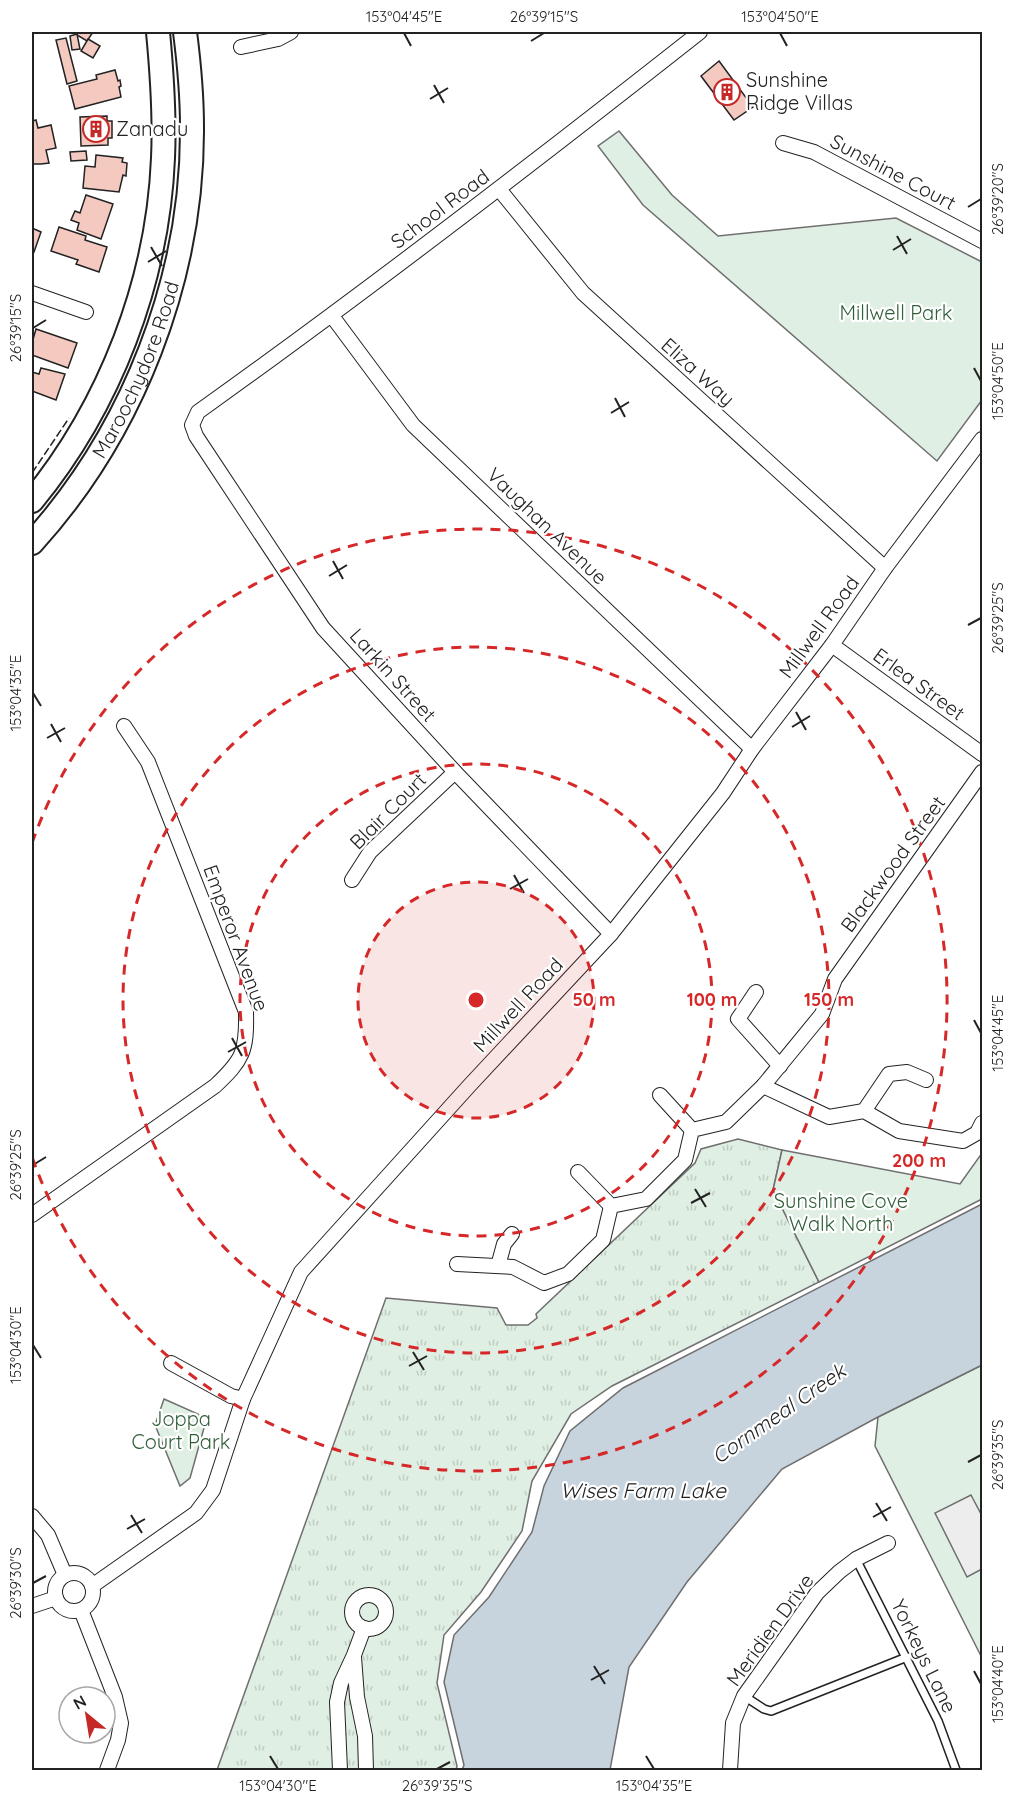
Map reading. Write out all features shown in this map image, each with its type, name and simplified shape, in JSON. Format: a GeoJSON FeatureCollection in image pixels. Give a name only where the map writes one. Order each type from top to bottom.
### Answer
{"type":"FeatureCollection","features":[{"type":"Feature","properties":{"kind":"main road","name":"Maroochydore Road"},"geometry":{"type":"LineString","coordinates":[[32,501],[66,454],[108,380],[126,334],[151,251],[163,160],[164,117],[158,32]]}},
{"type":"Feature","properties":{"kind":"main road","name":"Maroochydore Road"},"geometry":{"type":"LineString","coordinates":[[32,543],[92,465],[116,423],[144,365],[168,297],[181,246],[191,168],[191,84],[185,32]]}},
{"type":"Feature","properties":{"kind":"street"},"geometry":{"type":"LineString","coordinates":[[241,47],[278,39],[291,32]]}},
{"type":"Feature","properties":{"kind":"street","name":"School Road"},"geometry":{"type":"LineString","coordinates":[[198,412],[332,316],[700,32]]}},
{"type":"Feature","properties":{"kind":"street","name":"Sunshine Court"},"geometry":{"type":"LineString","coordinates":[[783,143],[814,152],[982,241]]}},
{"type":"Feature","properties":{"kind":"street","name":"Eliza Way"},"geometry":{"type":"LineString","coordinates":[[499,189],[583,293],[885,568]]}},
{"type":"Feature","properties":{"kind":"street"},"geometry":{"type":"LineString","coordinates":[[32,293],[86,312]]}},
{"type":"Feature","properties":{"kind":"street","name":"Vaughan Avenue"},"geometry":{"type":"LineString","coordinates":[[332,316],[413,424],[752,749]]}},
{"type":"Feature","properties":{"kind":"street","name":"Larkin Street"},"geometry":{"type":"LineString","coordinates":[[198,412],[192,425],[196,436],[323,628],[455,772],[611,933]]}},
{"type":"Feature","properties":{"kind":"street","name":"Millwell Road"},"geometry":{"type":"LineString","coordinates":[[92,1586],[196,1514],[213,1490],[243,1399],[301,1272],[611,933],[723,793],[752,749],[832,645],[885,568],[982,438]]}},
{"type":"Feature","properties":{"kind":"street","name":"Erlea Street"},"geometry":{"type":"LineString","coordinates":[[832,645],[982,754]]}},
{"type":"Feature","properties":{"kind":"street","name":"Emperor Avenue"},"geometry":{"type":"LineString","coordinates":[[32,1215],[215,1086],[232,1070],[243,1053],[247,1037],[246,1012],[153,772],[124,726]]}},
{"type":"Feature","properties":{"kind":"street","name":"Blair Court"},"geometry":{"type":"LineString","coordinates":[[352,880],[370,852],[455,772]]}},
{"type":"Feature","properties":{"kind":"street","name":"Blackwood Street"},"geometry":{"type":"LineString","coordinates":[[692,1130],[726,1122],[780,1066],[822,1014],[835,979],[982,772]]}},
{"type":"Feature","properties":{"kind":"street"},"geometry":{"type":"LineString","coordinates":[[756,992],[738,1019],[780,1066]]}},
{"type":"Feature","properties":{"kind":"street"},"geometry":{"type":"LineString","coordinates":[[864,1111],[889,1074],[907,1072],[926,1080]]}},
{"type":"Feature","properties":{"kind":"street"},"geometry":{"type":"LineString","coordinates":[[763,1086],[830,1117],[864,1111],[899,1131],[963,1141],[977,1133],[982,1123]]}},
{"type":"Feature","properties":{"kind":"street"},"geometry":{"type":"LineString","coordinates":[[611,1206],[646,1199],[685,1160],[692,1130],[660,1095]]}},
{"type":"Feature","properties":{"kind":"street"},"geometry":{"type":"LineString","coordinates":[[578,1172],[611,1206]]}},
{"type":"Feature","properties":{"kind":"street"},"geometry":{"type":"LineString","coordinates":[[457,1264],[513,1267],[544,1283],[568,1274],[603,1240],[611,1206]]}},
{"type":"Feature","properties":{"kind":"street"},"geometry":{"type":"LineString","coordinates":[[498,1266],[504,1244],[512,1233]]}},
{"type":"Feature","properties":{"kind":"street"},"geometry":{"type":"LineString","coordinates":[[171,1363],[231,1396],[243,1399]]}},
{"type":"Feature","properties":{"kind":"street"},"geometry":{"type":"LineString","coordinates":[[32,1516],[48,1535],[65,1575]]}},
{"type":"Feature","properties":{"kind":"street","name":"Meridien Drive"},"geometry":{"type":"LineString","coordinates":[[730,1770],[733,1723],[744,1696],[817,1593],[856,1559],[888,1543]]}},
{"type":"Feature","properties":{"kind":"street"},"geometry":{"type":"LineString","coordinates":[[81,1574],[92,1586],[92,1600],[81,1610],[65,1609],[59,1605],[56,1598],[57,1585],[65,1575],[81,1574]]}},
{"type":"Feature","properties":{"kind":"street"},"geometry":{"type":"LineString","coordinates":[[32,1606],[56,1598]]}},
{"type":"Feature","properties":{"kind":"street"},"geometry":{"type":"LineString","coordinates":[[81,1610],[115,1697],[121,1723],[118,1740],[107,1770]]}},
{"type":"Feature","properties":{"kind":"street"},"geometry":{"type":"LineString","coordinates":[[339,1770],[337,1702],[341,1683],[364,1629]]}},
{"type":"Feature","properties":{"kind":"street"},"geometry":{"type":"LineString","coordinates":[[354,1655],[357,1697],[365,1736],[366,1770]]}},
{"type":"Feature","properties":{"kind":"lane","name":"Yorkeys Lane"},"geometry":{"type":"LineString","coordinates":[[856,1559],[938,1721],[956,1770]]}},
{"type":"Feature","properties":{"kind":"lane"},"geometry":{"type":"LineString","coordinates":[[744,1696],[771,1711],[907,1657]]}},
{"type":"Feature","properties":{"kind":"green space","name":"Millwell Park"},"geometry":{"type":"Polygon","coordinates":[[[619,131],[672,195],[718,236],[896,218],[982,262],[982,400],[937,461],[643,205],[598,146],[619,131]]]}},
{"type":"Feature","properties":{"kind":"green space"},"geometry":{"type":"Polygon","coordinates":[[[738,1139],[782,1150],[773,1190],[819,1282],[612,1386],[571,1414],[532,1481],[522,1531],[481,1592],[444,1635],[437,1683],[457,1766],[456,1770],[217,1770],[386,1298],[497,1308],[506,1325],[528,1325],[537,1318],[536,1314],[695,1163],[701,1149],[738,1139]]]}},
{"type":"Feature","properties":{"kind":"green space","name":"Sunshine Cove Walk North"},"geometry":{"type":"Polygon","coordinates":[[[782,1150],[960,1184],[982,1153],[982,1199],[819,1282],[773,1190],[782,1150]]]}},
{"type":"Feature","properties":{"kind":"green space"},"geometry":{"type":"Polygon","coordinates":[[[982,1365],[982,1658],[875,1446],[878,1417],[982,1365]]]}},
{"type":"Feature","properties":{"kind":"green space","name":"Joppa Court Park"},"geometry":{"type":"Polygon","coordinates":[[[164,1399],[198,1414],[204,1428],[190,1478],[180,1486],[155,1425],[164,1399]]]}},
{"type":"Feature","properties":{"kind":"shaded area"},"geometry":{"type":"Polygon","coordinates":[[[971,1495],[982,1516],[982,1569],[967,1577],[935,1513],[971,1495]]]}},
{"type":"Feature","properties":{"kind":"water","name":"Wises Farm Lake"},"geometry":{"type":"Polygon","coordinates":[[[982,1204],[982,1365],[878,1417],[782,1469],[687,1582],[629,1667],[610,1770],[462,1770],[464,1765],[444,1682],[454,1635],[489,1597],[532,1532],[544,1486],[570,1431],[623,1388],[982,1204]]]}},
{"type":"Feature","properties":{"kind":"building"},"geometry":{"type":"Polygon","coordinates":[[[72,32],[93,32],[87,41],[72,32]]]}},
{"type":"Feature","properties":{"kind":"building"},"geometry":{"type":"Polygon","coordinates":[[[77,34],[80,49],[72,50],[70,36],[77,34]]]}},
{"type":"Feature","properties":{"kind":"building"},"geometry":{"type":"Polygon","coordinates":[[[66,38],[77,81],[67,84],[56,40],[66,38]]]}},
{"type":"Feature","properties":{"kind":"building"},"geometry":{"type":"Polygon","coordinates":[[[88,39],[100,46],[93,58],[81,51],[88,39]]]}},
{"type":"Feature","properties":{"kind":"building","name":"Sunshine Ridge Villas"},"geometry":{"type":"Polygon","coordinates":[[[719,61],[753,107],[734,120],[701,76],[719,61]]]}},
{"type":"Feature","properties":{"kind":"building"},"geometry":{"type":"Polygon","coordinates":[[[115,70],[118,81],[120,80],[121,97],[75,109],[69,86],[97,79],[96,75],[115,70]]]}},
{"type":"Feature","properties":{"kind":"building","name":"Zanadu"},"geometry":{"type":"Polygon","coordinates":[[[107,116],[107,121],[112,121],[112,138],[108,138],[108,145],[81,146],[80,117],[107,116]]]}},
{"type":"Feature","properties":{"kind":"building"},"geometry":{"type":"Polygon","coordinates":[[[36,120],[38,128],[51,125],[56,148],[46,150],[49,163],[32,164],[32,121],[36,120]]]}},
{"type":"Feature","properties":{"kind":"building"},"geometry":{"type":"Polygon","coordinates":[[[86,151],[87,160],[71,161],[70,152],[86,151]]]}},
{"type":"Feature","properties":{"kind":"building"},"geometry":{"type":"Polygon","coordinates":[[[96,155],[123,158],[122,162],[127,163],[126,176],[123,175],[119,192],[83,188],[85,166],[95,167],[96,155]]]}},
{"type":"Feature","properties":{"kind":"building"},"geometry":{"type":"Polygon","coordinates":[[[86,195],[113,204],[101,239],[77,230],[79,223],[71,220],[75,211],[80,213],[86,195]]]}},
{"type":"Feature","properties":{"kind":"building"},"geometry":{"type":"Polygon","coordinates":[[[59,227],[86,236],[85,240],[107,247],[99,272],[76,264],[78,260],[51,251],[59,227]]]}},
{"type":"Feature","properties":{"kind":"building"},"geometry":{"type":"Polygon","coordinates":[[[32,228],[41,232],[34,252],[32,251],[32,228]]]}},
{"type":"Feature","properties":{"kind":"building"},"geometry":{"type":"Polygon","coordinates":[[[36,329],[77,343],[68,368],[32,355],[32,343],[36,329]]]}},
{"type":"Feature","properties":{"kind":"building"},"geometry":{"type":"Polygon","coordinates":[[[41,368],[65,374],[56,400],[32,391],[32,372],[39,374],[41,368]]]}},
{"type":"Feature","properties":{"kind":"fence"},"geometry":{"type":"LineString","coordinates":[[32,473],[69,418]]}},
{"type":"Feature","properties":{"kind":"place","name":"Sunshine Ridge Villas"},"geometry":{"type":"Point","coordinates":[727,92]}},
{"type":"Feature","properties":{"kind":"place","name":"Zanadu"},"geometry":{"type":"Point","coordinates":[96,129]}},
{"type":"Feature","properties":{"kind":"water label","name":"Cornmeal Creek"},"geometry":{"type":"Point","coordinates":[779,1414]}}]}
